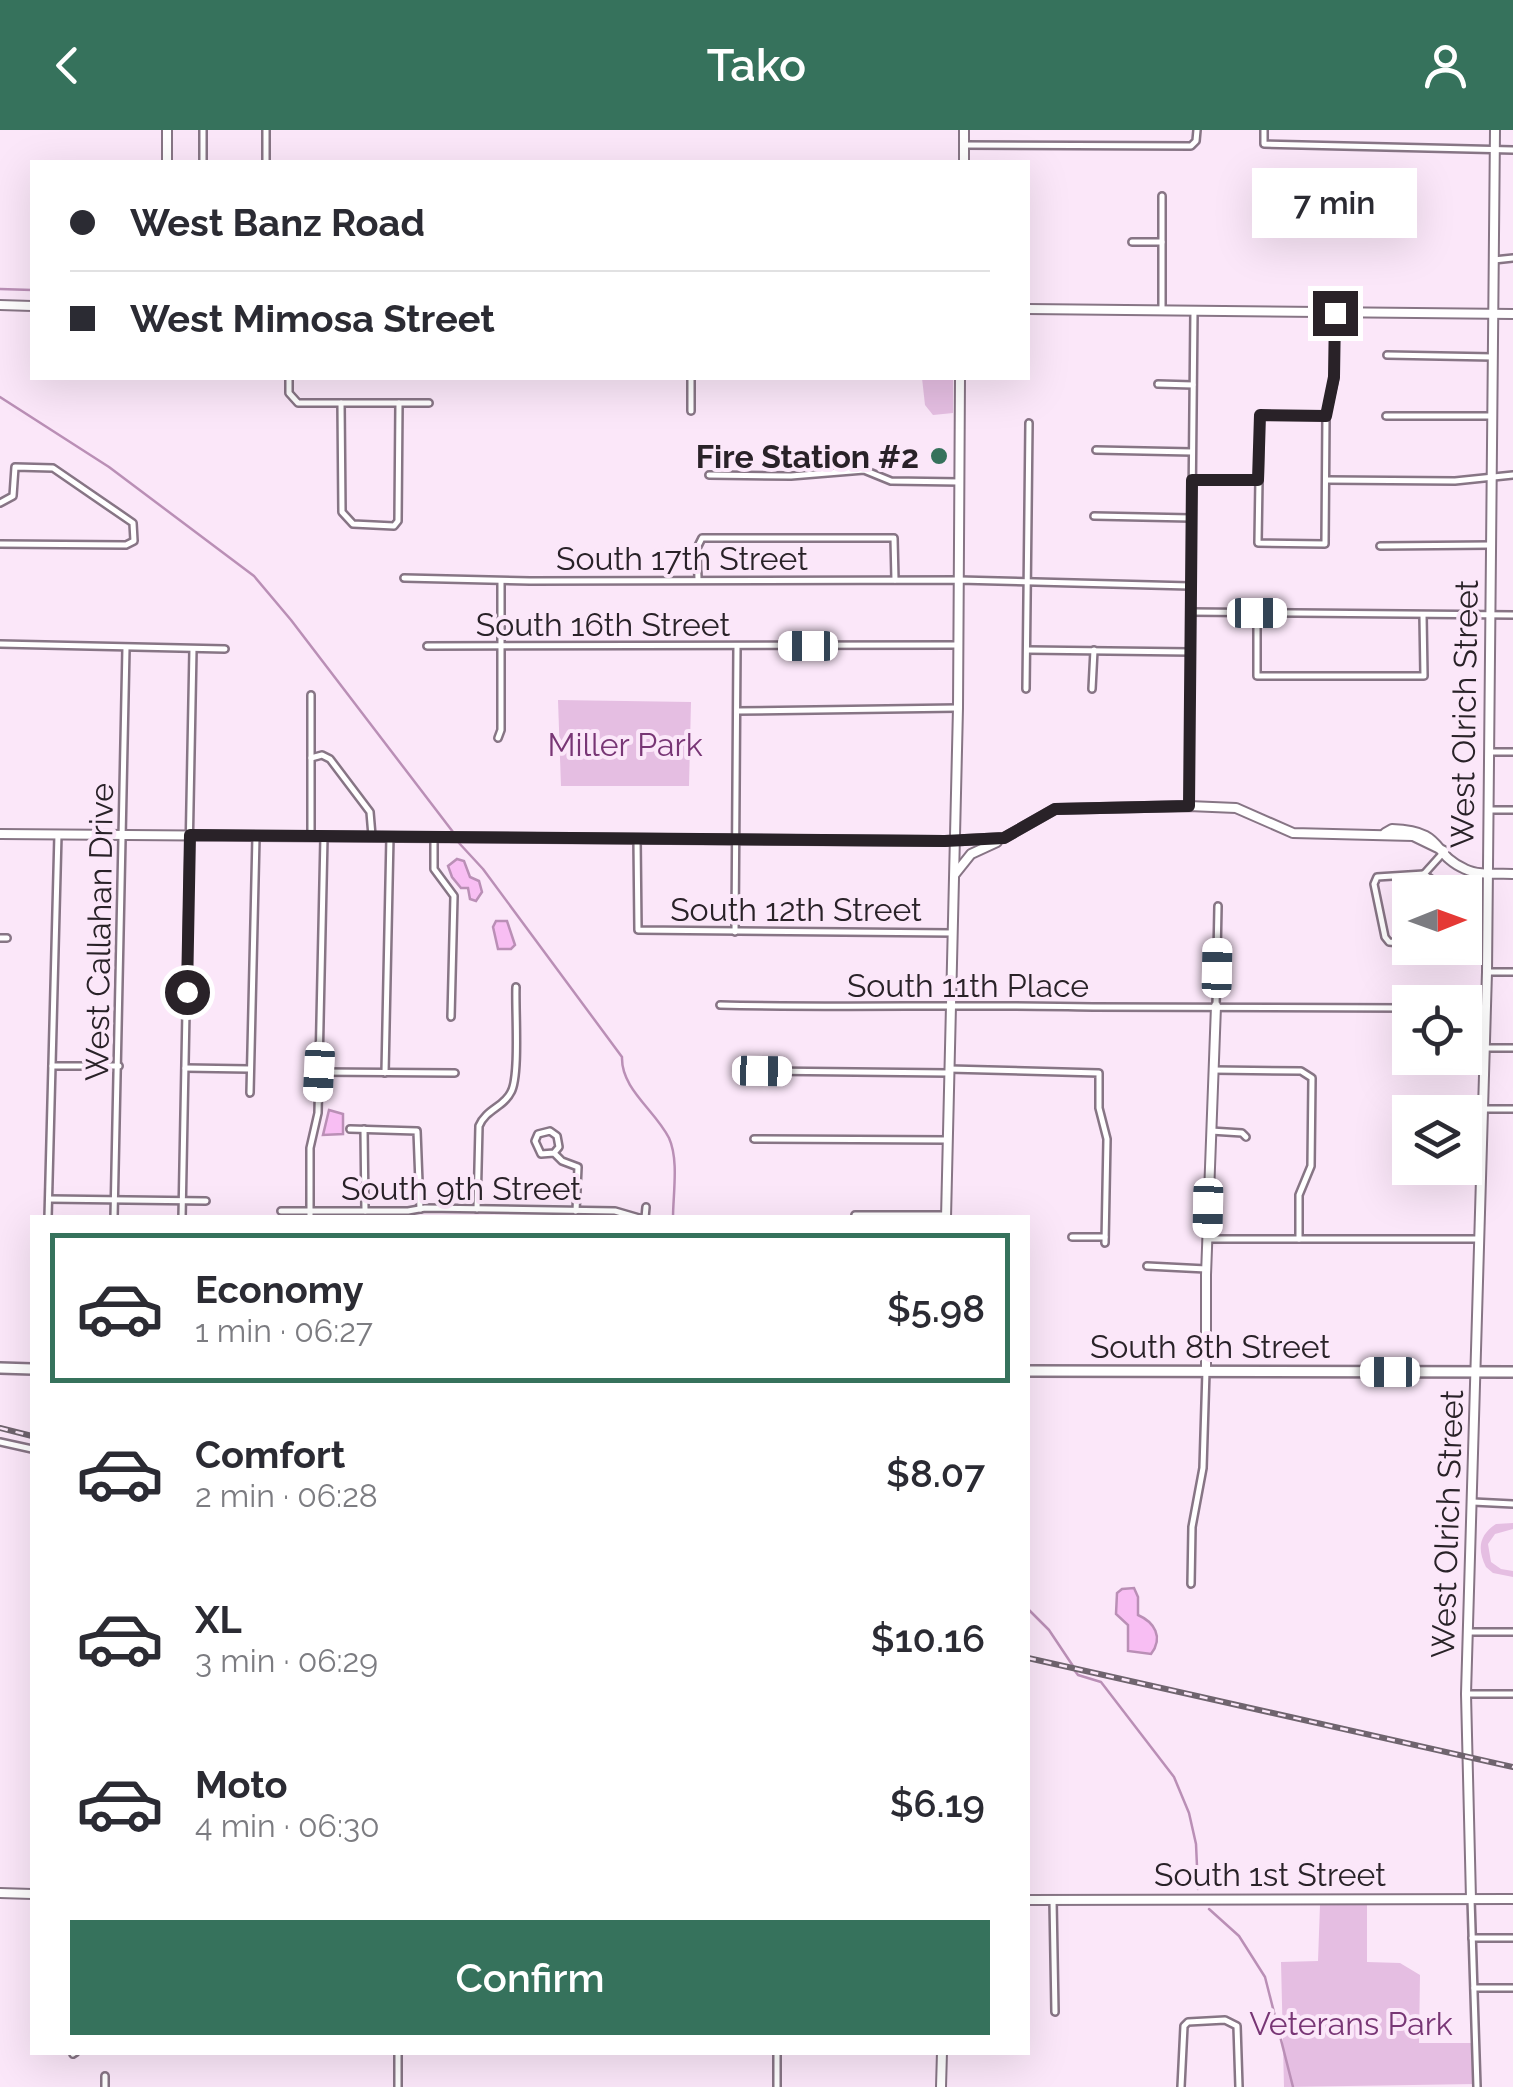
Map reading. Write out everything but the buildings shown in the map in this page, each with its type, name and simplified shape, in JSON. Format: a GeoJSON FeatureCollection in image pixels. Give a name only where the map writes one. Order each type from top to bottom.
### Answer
{"type":"FeatureCollection","features":[{"type":"Feature","properties":{"kind":"main road"},"geometry":{"type":"LineString","coordinates":[[0,1368],[30,1368]]}},
{"type":"Feature","properties":{"kind":"main road","name":"South 8th Street"},"geometry":{"type":"LineString","coordinates":[[1030,1371],[1513,1372]]}},
{"type":"Feature","properties":{"kind":"street"},"geometry":{"type":"LineString","coordinates":[[166,160],[167,130]]}},
{"type":"Feature","properties":{"kind":"street"},"geometry":{"type":"LineString","coordinates":[[203,130],[203,160]]}},
{"type":"Feature","properties":{"kind":"street"},"geometry":{"type":"LineString","coordinates":[[266,130],[266,160]]}},
{"type":"Feature","properties":{"kind":"street"},"geometry":{"type":"LineString","coordinates":[[964,130],[964,160]]}},
{"type":"Feature","properties":{"kind":"street"},"geometry":{"type":"LineString","coordinates":[[964,145],[1190,146],[1196,141],[1198,130]]}},
{"type":"Feature","properties":{"kind":"street"},"geometry":{"type":"LineString","coordinates":[[1264,130],[1264,144],[1513,150]]}},
{"type":"Feature","properties":{"kind":"street","name":"West Olrich Street"},"geometry":{"type":"LineString","coordinates":[[1482,1108],[1487,972],[1495,130]]}},
{"type":"Feature","properties":{"kind":"street"},"geometry":{"type":"LineString","coordinates":[[1162,196],[1162,310]]}},
{"type":"Feature","properties":{"kind":"street"},"geometry":{"type":"LineString","coordinates":[[1132,242],[1162,242]]}},
{"type":"Feature","properties":{"kind":"street"},"geometry":{"type":"LineString","coordinates":[[1494,260],[1513,258]]}},
{"type":"Feature","properties":{"kind":"street"},"geometry":{"type":"LineString","coordinates":[[0,305],[30,306]]}},
{"type":"Feature","properties":{"kind":"street"},"geometry":{"type":"LineString","coordinates":[[1030,309],[1513,314]]}},
{"type":"Feature","properties":{"kind":"street"},"geometry":{"type":"LineString","coordinates":[[1189,806],[1194,310]]}},
{"type":"Feature","properties":{"kind":"street"},"geometry":{"type":"LineString","coordinates":[[1326,416],[1260,415],[1258,543],[1325,544],[1326,416],[1334,377],[1335,313]]}},
{"type":"Feature","properties":{"kind":"street"},"geometry":{"type":"LineString","coordinates":[[1387,355],[1493,356]]}},
{"type":"Feature","properties":{"kind":"street"},"geometry":{"type":"LineString","coordinates":[[289,380],[291,398],[298,403],[429,404]]}},
{"type":"Feature","properties":{"kind":"street"},"geometry":{"type":"LineString","coordinates":[[691,380],[691,411]]}},
{"type":"Feature","properties":{"kind":"street"},"geometry":{"type":"LineString","coordinates":[[946,1215],[958,708],[960,380]]}},
{"type":"Feature","properties":{"kind":"street"},"geometry":{"type":"LineString","coordinates":[[1158,384],[1193,385]]}},
{"type":"Feature","properties":{"kind":"street"},"geometry":{"type":"LineString","coordinates":[[342,404],[341,508],[349,522],[359,527],[394,526],[398,520],[399,403]]}},
{"type":"Feature","properties":{"kind":"street"},"geometry":{"type":"LineString","coordinates":[[1386,416],[1492,416]]}},
{"type":"Feature","properties":{"kind":"street"},"geometry":{"type":"LineString","coordinates":[[1026,689],[1029,422]]}},
{"type":"Feature","properties":{"kind":"street"},"geometry":{"type":"LineString","coordinates":[[1096,450],[1192,452]]}},
{"type":"Feature","properties":{"kind":"street"},"geometry":{"type":"LineString","coordinates":[[0,502],[12,496],[15,467],[53,468],[133,523],[134,542],[0,544]]}},
{"type":"Feature","properties":{"kind":"street"},"geometry":{"type":"LineString","coordinates":[[710,475],[791,476],[864,470],[891,481],[960,482]]}},
{"type":"Feature","properties":{"kind":"street"},"geometry":{"type":"LineString","coordinates":[[1325,480],[1455,481],[1513,474]]}},
{"type":"Feature","properties":{"kind":"street"},"geometry":{"type":"LineString","coordinates":[[1192,480],[1258,480]]}},
{"type":"Feature","properties":{"kind":"street"},"geometry":{"type":"LineString","coordinates":[[1094,516],[1191,518]]}},
{"type":"Feature","properties":{"kind":"street"},"geometry":{"type":"LineString","coordinates":[[698,579],[697,548],[702,538],[894,538],[895,580]]}},
{"type":"Feature","properties":{"kind":"street"},"geometry":{"type":"LineString","coordinates":[[1380,546],[1491,545]]}},
{"type":"Feature","properties":{"kind":"street","name":"South 17th Street"},"geometry":{"type":"LineString","coordinates":[[404,578],[959,580],[1190,586]]}},
{"type":"Feature","properties":{"kind":"street"},"geometry":{"type":"LineString","coordinates":[[498,738],[502,581]]}},
{"type":"Feature","properties":{"kind":"street"},"geometry":{"type":"LineString","coordinates":[[1190,612],[1513,616]]}},
{"type":"Feature","properties":{"kind":"street"},"geometry":{"type":"LineString","coordinates":[[1257,613],[1257,676],[1424,676],[1423,614]]}},
{"type":"Feature","properties":{"kind":"street"},"geometry":{"type":"LineString","coordinates":[[0,644],[224,649]]}},
{"type":"Feature","properties":{"kind":"street","name":"South 16th Street"},"geometry":{"type":"LineString","coordinates":[[427,646],[958,645]]}},
{"type":"Feature","properties":{"kind":"street"},"geometry":{"type":"LineString","coordinates":[[736,646],[736,932]]}},
{"type":"Feature","properties":{"kind":"street","name":"West Callahan Drive"},"geometry":{"type":"LineString","coordinates":[[114,1215],[126,648]]}},
{"type":"Feature","properties":{"kind":"street"},"geometry":{"type":"LineString","coordinates":[[182,1215],[193,648]]}},
{"type":"Feature","properties":{"kind":"street"},"geometry":{"type":"LineString","coordinates":[[1028,650],[1190,652]]}},
{"type":"Feature","properties":{"kind":"street"},"geometry":{"type":"LineString","coordinates":[[1092,689],[1094,650]]}},
{"type":"Feature","properties":{"kind":"street"},"geometry":{"type":"LineString","coordinates":[[310,695],[311,836]]}},
{"type":"Feature","properties":{"kind":"street"},"geometry":{"type":"LineString","coordinates":[[737,711],[958,708]]}},
{"type":"Feature","properties":{"kind":"street"},"geometry":{"type":"LineString","coordinates":[[1489,752],[1513,752]]}},
{"type":"Feature","properties":{"kind":"street"},"geometry":{"type":"LineString","coordinates":[[311,758],[330,758],[370,812],[372,836]]}},
{"type":"Feature","properties":{"kind":"street"},"geometry":{"type":"LineString","coordinates":[[954,874],[968,856],[1055,809],[1189,806],[1236,808],[1293,833],[1386,834],[1392,829],[1412,830],[1430,836],[1460,867],[1513,874]]}},
{"type":"Feature","properties":{"kind":"street"},"geometry":{"type":"LineString","coordinates":[[1489,810],[1513,810]]}},
{"type":"Feature","properties":{"kind":"street"},"geometry":{"type":"LineString","coordinates":[[0,834],[735,840],[1004,838]]}},
{"type":"Feature","properties":{"kind":"street"},"geometry":{"type":"LineString","coordinates":[[48,1215],[58,834]]}},
{"type":"Feature","properties":{"kind":"street"},"geometry":{"type":"LineString","coordinates":[[250,1094],[256,836]]}},
{"type":"Feature","properties":{"kind":"street"},"geometry":{"type":"LineString","coordinates":[[310,1214],[310,1148],[317,1121],[319,1072],[324,836]]}},
{"type":"Feature","properties":{"kind":"street"},"geometry":{"type":"LineString","coordinates":[[384,1073],[390,836]]}},
{"type":"Feature","properties":{"kind":"street"},"geometry":{"type":"LineString","coordinates":[[434,837],[434,869],[454,896],[450,1017]]}},
{"type":"Feature","properties":{"kind":"street","name":"South 12th Street"},"geometry":{"type":"LineString","coordinates":[[637,838],[638,930],[953,933]]}},
{"type":"Feature","properties":{"kind":"street"},"geometry":{"type":"LineString","coordinates":[[1408,875],[1424,874],[1444,851]]}},
{"type":"Feature","properties":{"kind":"street"},"geometry":{"type":"LineString","coordinates":[[1392,876],[1377,877],[1374,884],[1392,942]]}},
{"type":"Feature","properties":{"kind":"street"},"geometry":{"type":"LineString","coordinates":[[1191,1584],[1192,1527],[1203,1468],[1218,906]]}},
{"type":"Feature","properties":{"kind":"street"},"geometry":{"type":"LineString","coordinates":[[1487,972],[1513,972]]}},
{"type":"Feature","properties":{"kind":"street"},"geometry":{"type":"LineString","coordinates":[[476,1209],[479,1126],[484,1115],[504,1101],[514,1086],[516,987]]}},
{"type":"Feature","properties":{"kind":"street","name":"South 11th Place"},"geometry":{"type":"LineString","coordinates":[[720,1006],[1392,1008]]}},
{"type":"Feature","properties":{"kind":"street"},"geometry":{"type":"LineString","coordinates":[[1484,1048],[1513,1048]]}},
{"type":"Feature","properties":{"kind":"street"},"geometry":{"type":"LineString","coordinates":[[52,1066],[119,1066]]}},
{"type":"Feature","properties":{"kind":"street"},"geometry":{"type":"LineString","coordinates":[[185,1068],[250,1069]]}},
{"type":"Feature","properties":{"kind":"street"},"geometry":{"type":"LineString","coordinates":[[1213,1070],[1301,1071],[1312,1078],[1311,1166],[1299,1194],[1299,1240]]}},
{"type":"Feature","properties":{"kind":"street"},"geometry":{"type":"LineString","coordinates":[[762,1071],[1099,1073],[1098,1108],[1107,1139],[1105,1240],[1072,1237]]}},
{"type":"Feature","properties":{"kind":"street"},"geometry":{"type":"LineString","coordinates":[[319,1072],[455,1073]]}},
{"type":"Feature","properties":{"kind":"street"},"geometry":{"type":"LineString","coordinates":[[1482,1108],[1513,1109]]}},
{"type":"Feature","properties":{"kind":"street"},"geometry":{"type":"LineString","coordinates":[[350,1129],[417,1131],[420,1208]]}},
{"type":"Feature","properties":{"kind":"street"},"geometry":{"type":"LineString","coordinates":[[364,1129],[365,1211]]}},
{"type":"Feature","properties":{"kind":"street"},"geometry":{"type":"LineString","coordinates":[[550,1131],[557,1136],[559,1143],[554,1153],[545,1155],[538,1151],[538,1134],[550,1131]]}},
{"type":"Feature","properties":{"kind":"street"},"geometry":{"type":"LineString","coordinates":[[1210,1131],[1242,1132],[1246,1136]]}},
{"type":"Feature","properties":{"kind":"street"},"geometry":{"type":"LineString","coordinates":[[754,1139],[948,1140]]}},
{"type":"Feature","properties":{"kind":"street"},"geometry":{"type":"LineString","coordinates":[[554,1153],[562,1161],[578,1166],[576,1211]]}},
{"type":"Feature","properties":{"kind":"street","name":"West Olrich Street"},"geometry":{"type":"LineString","coordinates":[[1471,1899],[1466,1694],[1481,1185]]}},
{"type":"Feature","properties":{"kind":"street"},"geometry":{"type":"LineString","coordinates":[[48,1200],[206,1201]]}},
{"type":"Feature","properties":{"kind":"street"},"geometry":{"type":"LineString","coordinates":[[643,1215],[646,1207]]}},
{"type":"Feature","properties":{"kind":"street","name":"South 9th Street"},"geometry":{"type":"LineString","coordinates":[[281,1211],[310,1214],[420,1208],[615,1211],[630,1215]]}},
{"type":"Feature","properties":{"kind":"street"},"geometry":{"type":"LineString","coordinates":[[1208,1240],[1480,1239]]}},
{"type":"Feature","properties":{"kind":"street"},"geometry":{"type":"LineString","coordinates":[[1147,1266],[1206,1269]]}},
{"type":"Feature","properties":{"kind":"street"},"geometry":{"type":"LineString","coordinates":[[0,1442],[30,1449]]}},
{"type":"Feature","properties":{"kind":"street"},"geometry":{"type":"LineString","coordinates":[[1473,1502],[1513,1504]]}},
{"type":"Feature","properties":{"kind":"street"},"geometry":{"type":"LineString","coordinates":[[1470,1632],[1513,1632]]}},
{"type":"Feature","properties":{"kind":"street"},"geometry":{"type":"LineString","coordinates":[[1466,1694],[1513,1694]]}},
{"type":"Feature","properties":{"kind":"street"},"geometry":{"type":"LineString","coordinates":[[0,1894],[30,1894]]}},
{"type":"Feature","properties":{"kind":"street","name":"South 1st Street"},"geometry":{"type":"LineString","coordinates":[[1030,1900],[1513,1898]]}},
{"type":"Feature","properties":{"kind":"street"},"geometry":{"type":"LineString","coordinates":[[1471,1899],[1477,2087]]}},
{"type":"Feature","properties":{"kind":"street"},"geometry":{"type":"LineString","coordinates":[[1053,1900],[1055,2012]]}},
{"type":"Feature","properties":{"kind":"street"},"geometry":{"type":"LineString","coordinates":[[1472,1938],[1513,1938]]}},
{"type":"Feature","properties":{"kind":"street"},"geometry":{"type":"LineString","coordinates":[[1474,1988],[1513,1988]]}},
{"type":"Feature","properties":{"kind":"street"},"geometry":{"type":"LineString","coordinates":[[1182,2087],[1184,2026],[1188,2022],[1225,2020],[1237,2026],[1240,2087]]}},
{"type":"Feature","properties":{"kind":"street"},"geometry":{"type":"LineString","coordinates":[[398,2055],[398,2087]]}},
{"type":"Feature","properties":{"kind":"street"},"geometry":{"type":"LineString","coordinates":[[777,2055],[778,2087]]}},
{"type":"Feature","properties":{"kind":"street"},"geometry":{"type":"LineString","coordinates":[[941,2087],[942,2055]]}},
{"type":"Feature","properties":{"kind":"street"},"geometry":{"type":"LineString","coordinates":[[105,2076],[105,2087]]}},
{"type":"Feature","properties":{"kind":"green space"},"geometry":{"type":"Polygon","coordinates":[[[922,380],[953,380],[953,413],[933,415],[925,405],[922,380]]]}},
{"type":"Feature","properties":{"kind":"green space","name":"Miller Park"},"geometry":{"type":"Polygon","coordinates":[[[558,700],[691,702],[689,786],[561,786],[558,700]]]}},
{"type":"Feature","properties":{"kind":"green space"},"geometry":{"type":"Polygon","coordinates":[[[1513,1523],[1513,1529],[1495,1534],[1488,1544],[1491,1562],[1513,1571],[1513,1577],[1493,1573],[1486,1567],[1481,1548],[1490,1528],[1513,1523]]]}},
{"type":"Feature","properties":{"kind":"green space","name":"Veterans Park"},"geometry":{"type":"Polygon","coordinates":[[[1367,1904],[1367,1962],[1400,1963],[1420,1975],[1419,2043],[1476,2043],[1477,2084],[1284,2087],[1281,1962],[1318,1961],[1320,1905],[1367,1904]]]}},
{"type":"Feature","properties":{"kind":"shaded area"},"geometry":{"type":"Polygon","coordinates":[[[457,859],[464,861],[470,877],[479,881],[482,892],[476,901],[470,899],[468,888],[461,888],[452,877],[448,866],[457,859]]]}},
{"type":"Feature","properties":{"kind":"shaded area"},"geometry":{"type":"Polygon","coordinates":[[[496,921],[507,921],[515,945],[511,949],[498,949],[493,927],[496,921]]]}},
{"type":"Feature","properties":{"kind":"shaded area"},"geometry":{"type":"Polygon","coordinates":[[[329,1110],[343,1114],[343,1134],[323,1135],[329,1110]]]}},
{"type":"Feature","properties":{"kind":"shaded area"},"geometry":{"type":"Polygon","coordinates":[[[1134,1588],[1138,1615],[1153,1626],[1157,1636],[1151,1654],[1128,1651],[1128,1625],[1116,1614],[1117,1593],[1134,1588]]]}},
{"type":"Feature","properties":{"kind":"waterway"},"geometry":{"type":"LineString","coordinates":[[0,289],[30,290]]}},
{"type":"Feature","properties":{"kind":"waterway"},"geometry":{"type":"LineString","coordinates":[[0,397],[109,467],[254,576],[453,832]]}},
{"type":"Feature","properties":{"kind":"waterway"},"geometry":{"type":"LineString","coordinates":[[459,843],[483,869],[622,1057],[627,1079],[669,1138],[675,1167],[673,1215]]}},
{"type":"Feature","properties":{"kind":"waterway"},"geometry":{"type":"LineString","coordinates":[[1030,1611],[1049,1630],[1073,1666]]}},
{"type":"Feature","properties":{"kind":"waterway"},"geometry":{"type":"LineString","coordinates":[[1075,1671],[1101,1682],[1174,1777],[1189,1813],[1196,1844],[1198,1889]]}},
{"type":"Feature","properties":{"kind":"waterway"},"geometry":{"type":"LineString","coordinates":[[1209,1909],[1239,1936],[1265,1977],[1293,2087]]}},
{"type":"Feature","properties":{"kind":"railway"},"geometry":{"type":"LineString","coordinates":[[0,1428],[30,1436]]}},
{"type":"Feature","properties":{"kind":"railway"},"geometry":{"type":"LineString","coordinates":[[1030,1658],[1513,1767]]}},
{"type":"Feature","properties":{"kind":"place","name":"Fire Station #2"},"geometry":{"type":"Point","coordinates":[939,456]}},
{"type":"Feature","properties":{"kind":"route"},"geometry":{"type":"LineString","coordinates":[[187,992],[190,835],[945,841],[1004,838],[1055,809],[1189,806],[1192,480],[1258,480],[1260,415],[1326,416],[1334,377],[1335,313]]}}]}
